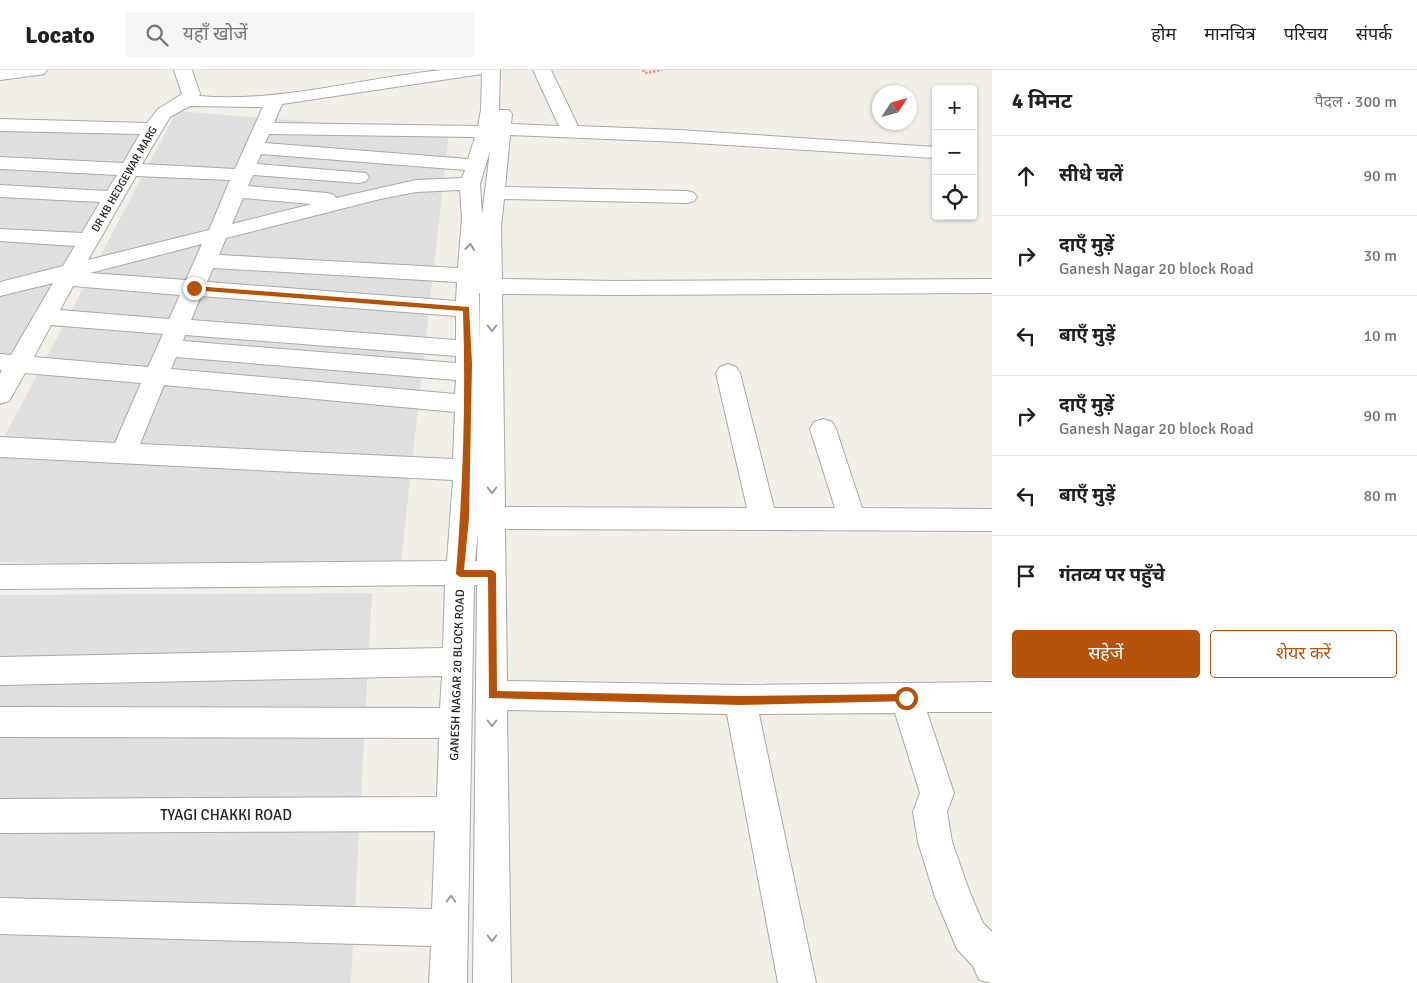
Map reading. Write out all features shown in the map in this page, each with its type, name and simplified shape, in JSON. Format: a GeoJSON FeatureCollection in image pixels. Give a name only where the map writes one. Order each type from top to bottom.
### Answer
{"type":"FeatureCollection","features":[{"type":"Feature","properties":{"kind":"street"},"geometry":{"type":"LineString","coordinates":[[0,75],[38,70]]}},
{"type":"Feature","properties":{"kind":"street"},"geometry":{"type":"LineString","coordinates":[[183,70],[191,94],[187,100]]}},
{"type":"Feature","properties":{"kind":"street"},"geometry":{"type":"LineString","coordinates":[[187,100],[243,103],[275,100],[479,70]]}},
{"type":"Feature","properties":{"kind":"street","name":"GANESH NAGAR 20 BLOCK ROAD"},"geometry":{"type":"LineString","coordinates":[[492,70],[490,110],[493,130]]}},
{"type":"Feature","properties":{"kind":"street","name":"GANESH NAGAR 20 BLOCK ROAD"},"geometry":{"type":"LineString","coordinates":[[448,983],[460,574],[465,518],[467,360],[474,289],[492,227],[480,181],[508,70]]}},
{"type":"Feature","properties":{"kind":"street"},"geometry":{"type":"LineString","coordinates":[[542,70],[571,132]]}},
{"type":"Feature","properties":{"kind":"street","name":"DR KB HEDGEWAR MARG"},"geometry":{"type":"LineString","coordinates":[[0,395],[9,362],[45,317],[153,129],[164,113],[187,100]]}},
{"type":"Feature","properties":{"kind":"street"},"geometry":{"type":"LineString","coordinates":[[123,453],[275,100]]}},
{"type":"Feature","properties":{"kind":"street"},"geometry":{"type":"LineString","coordinates":[[0,125],[153,129]]}},
{"type":"Feature","properties":{"kind":"street"},"geometry":{"type":"LineString","coordinates":[[263,128],[571,132],[932,152]]}},
{"type":"Feature","properties":{"kind":"street"},"geometry":{"type":"LineString","coordinates":[[254,148],[480,181],[688,196]]}},
{"type":"Feature","properties":{"kind":"street"},"geometry":{"type":"LineString","coordinates":[[0,163],[241,178],[359,177]]}},
{"type":"Feature","properties":{"kind":"street"},"geometry":{"type":"LineString","coordinates":[[241,178],[348,201]]}},
{"type":"Feature","properties":{"kind":"street"},"geometry":{"type":"LineString","coordinates":[[0,289],[70,275],[217,234],[348,201],[416,186],[480,181]]}},
{"type":"Feature","properties":{"kind":"street"},"geometry":{"type":"LineString","coordinates":[[0,191],[114,197]]}},
{"type":"Feature","properties":{"kind":"street"},"geometry":{"type":"LineString","coordinates":[[0,235],[89,240]]}},
{"type":"Feature","properties":{"kind":"street"},"geometry":{"type":"LineString","coordinates":[[206,262],[474,289]]}},
{"type":"Feature","properties":{"kind":"street"},"geometry":{"type":"LineString","coordinates":[[70,275],[194,288],[474,289],[987,286],[992,306]]}},
{"type":"Feature","properties":{"kind":"street","name":"GANESH NAGAR 20 BLOCK ROAD"},"geometry":{"type":"LineString","coordinates":[[474,289],[492,518],[492,983]]}},
{"type":"Feature","properties":{"kind":"street"},"geometry":{"type":"LineString","coordinates":[[45,317],[178,327],[467,360]]}},
{"type":"Feature","properties":{"kind":"street"},"geometry":{"type":"LineString","coordinates":[[168,348],[467,360]]}},
{"type":"Feature","properties":{"kind":"street"},"geometry":{"type":"LineString","coordinates":[[9,362],[467,404]]}},
{"type":"Feature","properties":{"kind":"street"},"geometry":{"type":"LineString","coordinates":[[728,373],[763,519]]}},
{"type":"Feature","properties":{"kind":"street"},"geometry":{"type":"LineString","coordinates":[[823,429],[852,519]]}},
{"type":"Feature","properties":{"kind":"street"},"geometry":{"type":"LineString","coordinates":[[0,447],[466,470]]}},
{"type":"Feature","properties":{"kind":"street"},"geometry":{"type":"LineString","coordinates":[[492,518],[992,520]]}},
{"type":"Feature","properties":{"kind":"street"},"geometry":{"type":"LineString","coordinates":[[0,577],[492,573]]}},
{"type":"Feature","properties":{"kind":"street"},"geometry":{"type":"LineString","coordinates":[[0,671],[457,662]]}},
{"type":"Feature","properties":{"kind":"street"},"geometry":{"type":"LineString","coordinates":[[492,695],[740,700],[992,697]]}},
{"type":"Feature","properties":{"kind":"street"},"geometry":{"type":"LineString","coordinates":[[906,698],[938,793],[930,812],[935,842],[953,897],[970,936],[987,954],[992,967]]}},
{"type":"Feature","properties":{"kind":"street"},"geometry":{"type":"LineString","coordinates":[[740,700],[797,983]]}},
{"type":"Feature","properties":{"kind":"street"},"geometry":{"type":"LineString","coordinates":[[0,722],[456,723]]}},
{"type":"Feature","properties":{"kind":"street","name":"TYAGI CHAKKI ROAD"},"geometry":{"type":"LineString","coordinates":[[0,816],[453,814]]}},
{"type":"Feature","properties":{"kind":"street"},"geometry":{"type":"LineString","coordinates":[[0,916],[450,928]]}},
{"type":"Feature","properties":{"kind":"path"},"geometry":{"type":"LineString","coordinates":[[643,70],[645,73],[662,70]]}},
{"type":"Feature","properties":{"kind":"shaded area"},"geometry":{"type":"Polygon","coordinates":[[[177,111],[449,133],[400,570],[0,562],[0,445],[177,111]]]}},
{"type":"Feature","properties":{"kind":"shaded area"},"geometry":{"type":"Polygon","coordinates":[[[143,131],[0,392],[0,132],[143,131]]]}},
{"type":"Feature","properties":{"kind":"shaded area"},"geometry":{"type":"Polygon","coordinates":[[[372,593],[351,983],[0,983],[0,595],[372,593]]]}},
{"type":"Feature","properties":{"kind":"route"},"geometry":{"type":"LineString","coordinates":[[194,288],[467,309],[468,364],[465,518],[460,574],[492,573],[492,695],[740,700],[906,698]]}}]}
